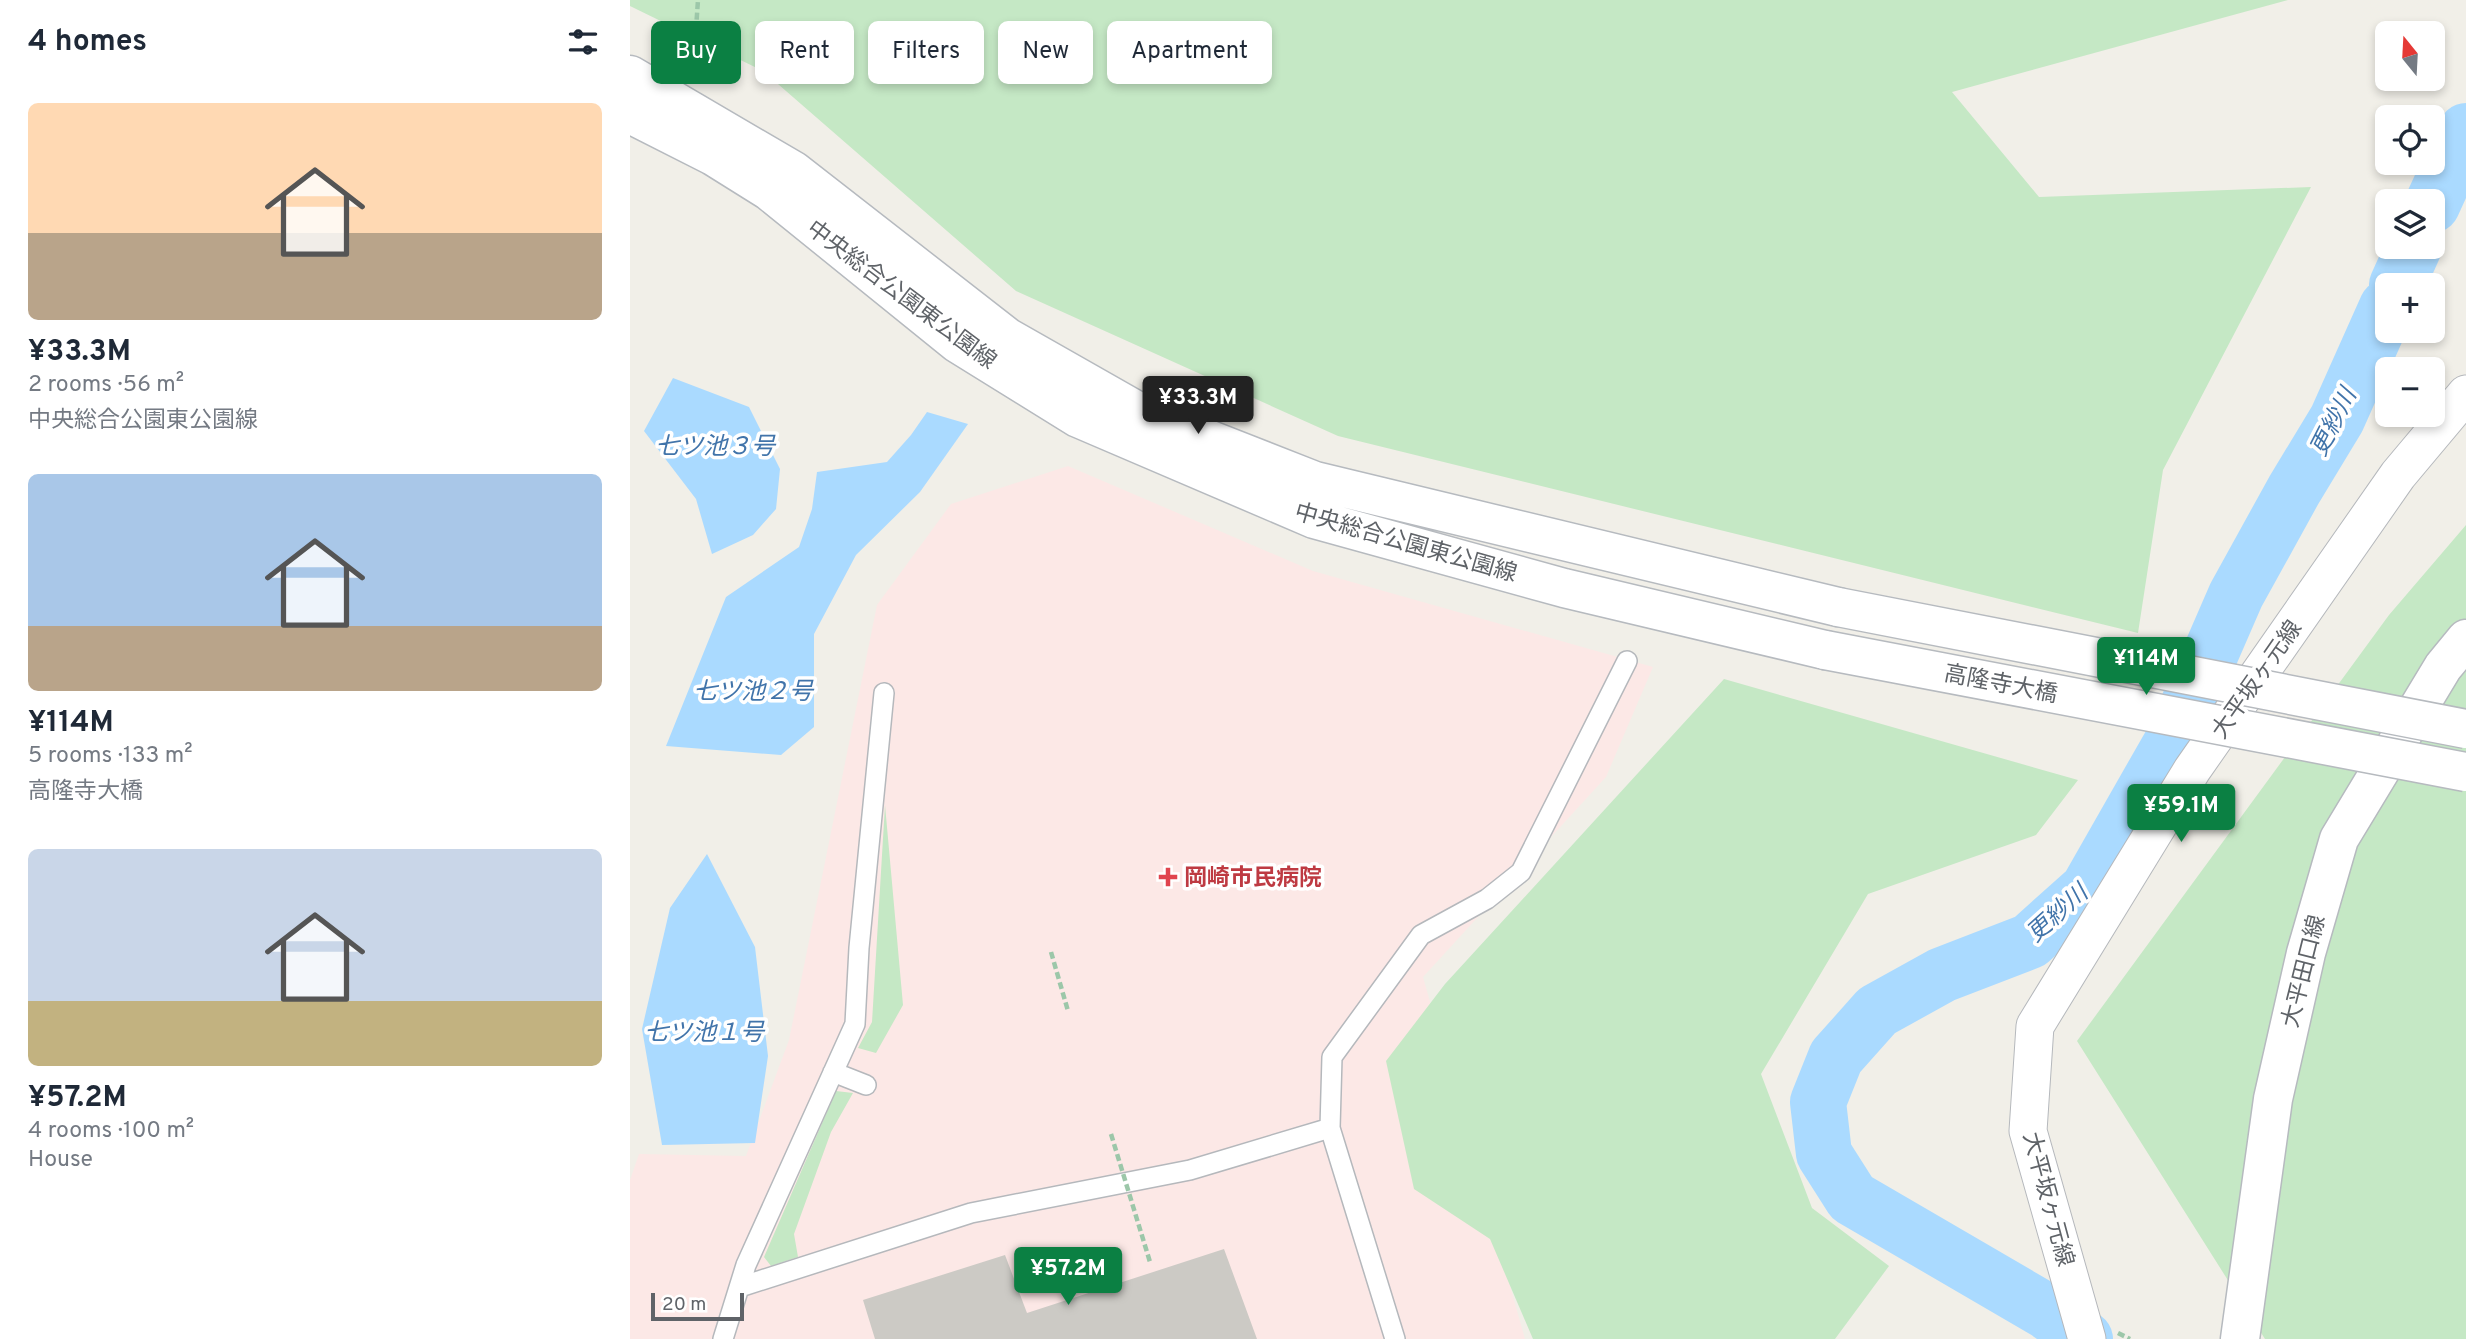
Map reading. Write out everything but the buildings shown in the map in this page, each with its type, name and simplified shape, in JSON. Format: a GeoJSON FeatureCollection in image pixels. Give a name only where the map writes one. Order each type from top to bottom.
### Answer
{"type":"FeatureCollection","features":[{"type":"Feature","properties":{"kind":"street","name":"高隆寺大橋"},"geometry":{"type":"LineString","coordinates":[[630,75],[794,171],[1007,337],[1139,412],[1315,481],[1838,607],[2466,729]]}},
{"type":"Feature","properties":{"kind":"street","name":"中央総合公園東公園線"},"geometry":{"type":"LineString","coordinates":[[630,114],[713,156],[769,191],[957,343],[1078,418],[1314,519],[1564,588],[1825,650]]}},
{"type":"Feature","properties":{"kind":"street","name":"大平坂ヶ元線"},"geometry":{"type":"LineString","coordinates":[[2087,1339],[2028,1131],[2035,1026],[2192,769],[2398,475],[2466,394]]}},
{"type":"Feature","properties":{"kind":"street","name":"大平田口線"},"geometry":{"type":"LineString","coordinates":[[2239,1339],[2273,1099],[2306,953],[2339,839],[2444,667],[2466,639]]}},
{"type":"Feature","properties":{"kind":"street","name":"高隆寺大橋"},"geometry":{"type":"LineString","coordinates":[[1825,650],[2466,772]]}},
{"type":"Feature","properties":{"kind":"lane"},"geometry":{"type":"LineString","coordinates":[[1395,1339],[1330,1128],[1332,1057],[1421,935],[1488,899],[1521,872],[1627,661]]}},
{"type":"Feature","properties":{"kind":"lane"},"geometry":{"type":"LineString","coordinates":[[723,1339],[746,1265],[855,1024],[859,948],[884,693]]}},
{"type":"Feature","properties":{"kind":"lane"},"geometry":{"type":"LineString","coordinates":[[833,1072],[866,1085]]}},
{"type":"Feature","properties":{"kind":"lane"},"geometry":{"type":"LineString","coordinates":[[740,1287],[971,1213],[1189,1170],[1330,1128]]}},
{"type":"Feature","properties":{"kind":"path"},"geometry":{"type":"LineString","coordinates":[[691,110],[698,0]]}},
{"type":"Feature","properties":{"kind":"path"},"geometry":{"type":"LineString","coordinates":[[1051,951],[1068,1011]]}},
{"type":"Feature","properties":{"kind":"path"},"geometry":{"type":"LineString","coordinates":[[1111,1134],[1150,1262]]}},
{"type":"Feature","properties":{"kind":"shaded area","name":"岡崎市民病院"},"geometry":{"type":"Polygon","coordinates":[[[1068,466],[1313,571],[1653,667],[1606,777],[1423,977],[1525,1339],[630,1339],[630,1180],[639,1154],[746,1156],[789,1040],[877,605],[951,504],[1068,466]]]}},
{"type":"Feature","properties":{"kind":"green space"},"geometry":{"type":"Polygon","coordinates":[[[630,0],[2288,0],[1952,92],[2039,197],[2311,187],[2163,470],[2138,633],[1338,436],[1016,291],[778,84],[854,84],[854,21],[755,21],[755,67],[741,60],[741,21],[661,21],[630,6],[630,0]]]}},
{"type":"Feature","properties":{"kind":"green space"},"geometry":{"type":"Polygon","coordinates":[[[2466,525],[2466,1339],[2265,1339],[2077,1041],[2389,615],[2466,525]]]}},
{"type":"Feature","properties":{"kind":"green space"},"geometry":{"type":"Polygon","coordinates":[[[1724,679],[2078,780],[2036,835],[1868,894],[1761,1074],[1812,1208],[1889,1266],[1835,1339],[1533,1339],[1490,1239],[1414,1189],[1386,1061],[1445,984],[1724,679]]]}},
{"type":"Feature","properties":{"kind":"green space"},"geometry":{"type":"Polygon","coordinates":[[[885,805],[903,1005],[876,1053],[858,1048],[872,1022],[885,805]]]}},
{"type":"Feature","properties":{"kind":"green space"},"geometry":{"type":"Polygon","coordinates":[[[836,1091],[853,1093],[831,1132],[794,1234],[798,1257],[771,1266],[764,1257],[836,1091]]]}},
{"type":"Feature","properties":{"kind":"water","name":"七ツ池３号"},"geometry":{"type":"Polygon","coordinates":[[[673,378],[749,407],[780,469],[776,509],[753,535],[712,554],[696,499],[644,431],[673,378]]]}},
{"type":"Feature","properties":{"kind":"water","name":"七ツ池２号"},"geometry":{"type":"Polygon","coordinates":[[[927,412],[968,424],[920,492],[856,555],[814,634],[814,727],[781,755],[666,746],[726,597],[799,547],[812,509],[817,472],[887,462],[927,412]]]}},
{"type":"Feature","properties":{"kind":"water","name":"七ツ池１号"},"geometry":{"type":"Polygon","coordinates":[[[707,854],[755,947],[768,1056],[755,1143],[662,1145],[642,1029],[670,908],[707,854]]]}},
{"type":"Feature","properties":{"kind":"waterway","name":"更紗川"},"geometry":{"type":"LineString","coordinates":[[2439,189],[2466,131]]}},
{"type":"Feature","properties":{"kind":"waterway","name":"更紗川"},"geometry":{"type":"LineString","coordinates":[[2402,273],[2409,259]]}},
{"type":"Feature","properties":{"kind":"waterway","name":"更紗川"},"geometry":{"type":"LineString","coordinates":[[2085,1339],[2046,1311],[1852,1198],[1824,1154],[1818,1102],[1836,1057],[1877,1011],[1942,975],[2030,941],[2088,889],[2173,740],[2236,595],[2337,419],[2375,334]]}},
{"type":"Feature","properties":{"kind":"place","name":"岡崎市民病院"},"geometry":{"type":"Point","coordinates":[1168,877]}}]}
